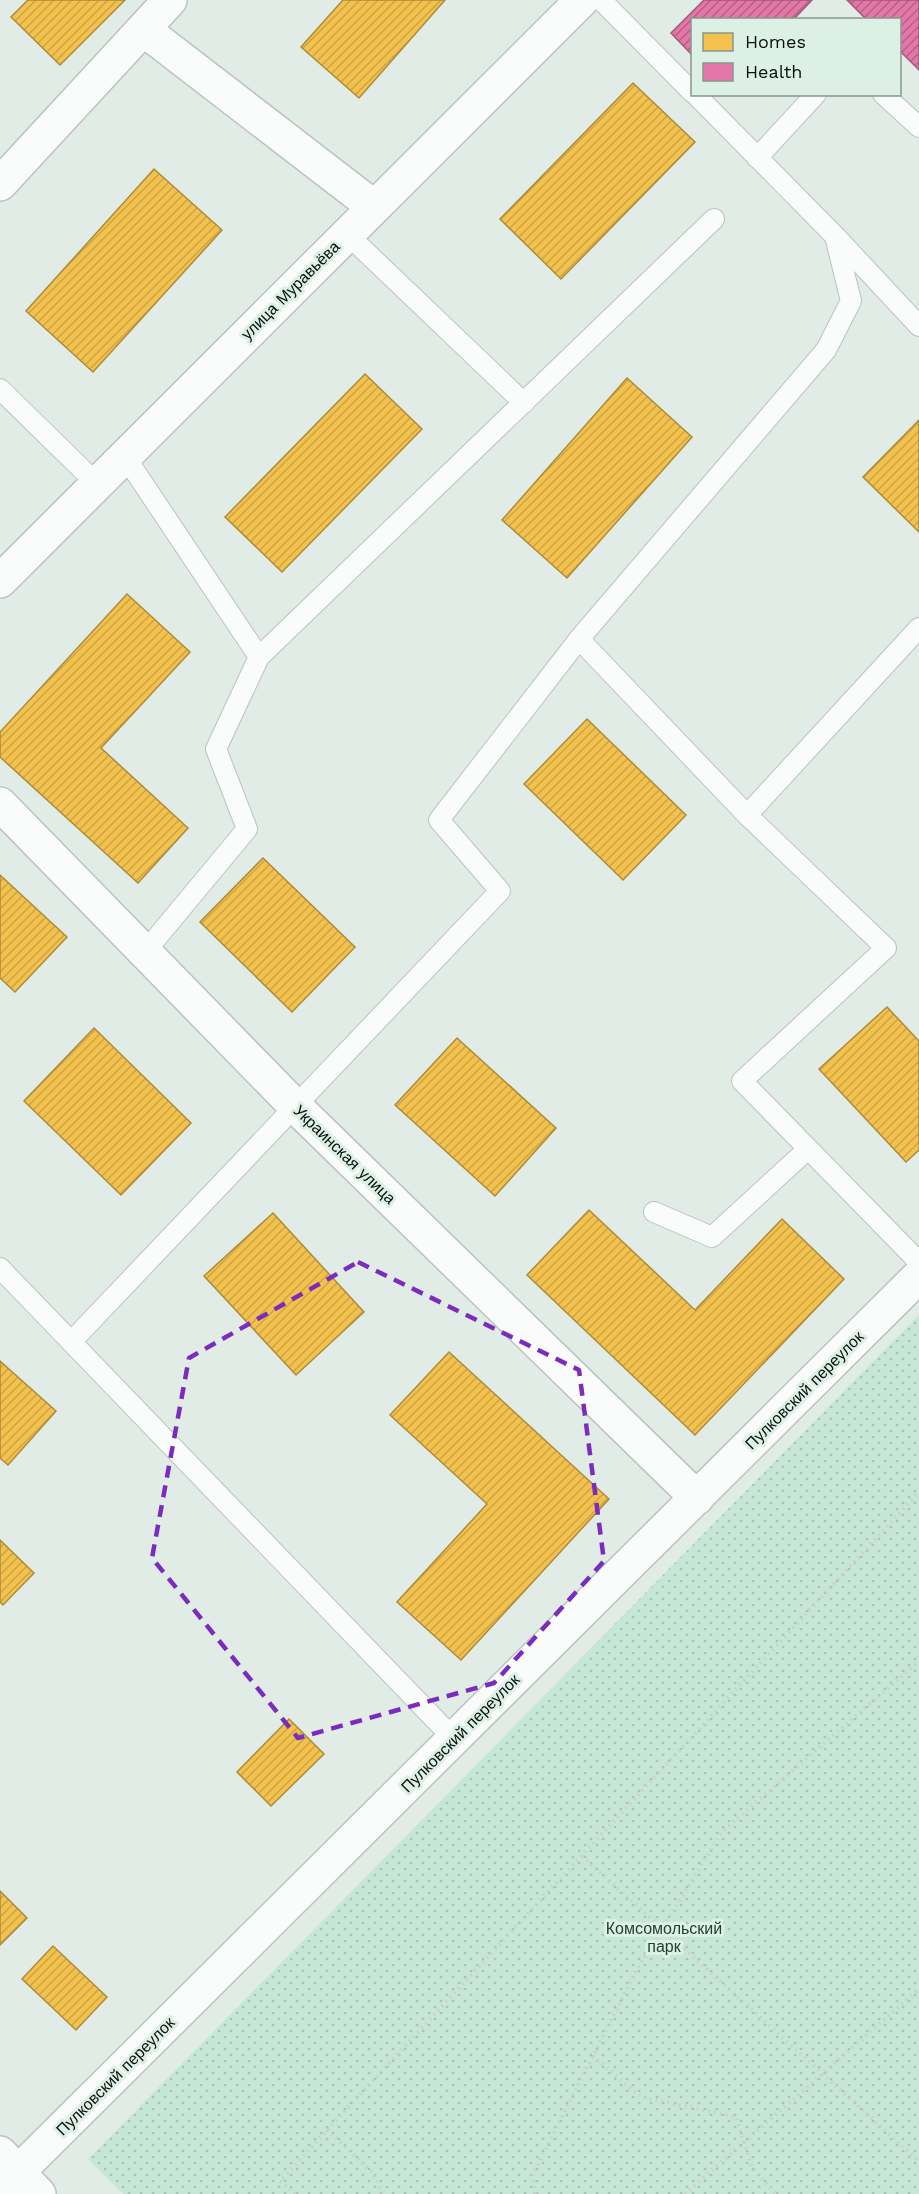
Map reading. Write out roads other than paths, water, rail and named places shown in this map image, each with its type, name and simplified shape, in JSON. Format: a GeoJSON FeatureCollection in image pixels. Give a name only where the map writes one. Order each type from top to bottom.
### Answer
{"type":"FeatureCollection","features":[{"type":"Feature","properties":{"kind":"street"},"geometry":{"type":"LineString","coordinates":[[0,184],[170,0]]}},
{"type":"Feature","properties":{"kind":"street","name":"улица Муравьёва"},"geometry":{"type":"LineString","coordinates":[[0,581],[582,0]]}},
{"type":"Feature","properties":{"kind":"street"},"geometry":{"type":"LineString","coordinates":[[143,29],[374,207]]}},
{"type":"Feature","properties":{"kind":"street","name":"Украинская улица"},"geometry":{"type":"LineString","coordinates":[[0,804],[296,1107],[697,1498]]}},
{"type":"Feature","properties":{"kind":"street","name":"Пулковский переулок"},"geometry":{"type":"LineString","coordinates":[[14,2177],[919,1276]]}},
{"type":"Feature","properties":{"kind":"lane"},"geometry":{"type":"LineString","coordinates":[[601,0],[691,90]]}},
{"type":"Feature","properties":{"kind":"lane"},"geometry":{"type":"LineString","coordinates":[[697,96],[835,236],[919,326]]}},
{"type":"Feature","properties":{"kind":"lane"},"geometry":{"type":"LineString","coordinates":[[757,158],[814,96]]}},
{"type":"Feature","properties":{"kind":"lane"},"geometry":{"type":"LineString","coordinates":[[885,96],[919,127]]}},
{"type":"Feature","properties":{"kind":"lane"},"geometry":{"type":"LineString","coordinates":[[144,953],[247,829],[216,749],[259,657],[714,219]]}},
{"type":"Feature","properties":{"kind":"lane"},"geometry":{"type":"LineString","coordinates":[[347,234],[524,403]]}},
{"type":"Feature","properties":{"kind":"lane"},"geometry":{"type":"LineString","coordinates":[[71,1342],[501,891],[439,820],[579,639],[826,350],[851,301],[835,236]]}},
{"type":"Feature","properties":{"kind":"lane"},"geometry":{"type":"LineString","coordinates":[[0,389],[96,483]]}},
{"type":"Feature","properties":{"kind":"lane"},"geometry":{"type":"LineString","coordinates":[[124,455],[259,657]]}},
{"type":"Feature","properties":{"kind":"lane"},"geometry":{"type":"LineString","coordinates":[[747,815],[919,628]]}},
{"type":"Feature","properties":{"kind":"lane"},"geometry":{"type":"LineString","coordinates":[[579,639],[747,815],[886,948],[742,1081],[919,1262]]}},
{"type":"Feature","properties":{"kind":"lane"},"geometry":{"type":"LineString","coordinates":[[654,1212],[712,1237],[808,1149]]}},
{"type":"Feature","properties":{"kind":"lane"},"geometry":{"type":"LineString","coordinates":[[0,1268],[454,1739]]}},
{"type":"Feature","properties":{"kind":"park label","name":"Комсомольский парк"},"geometry":{"type":"Point","coordinates":[664,1937]}}]}
